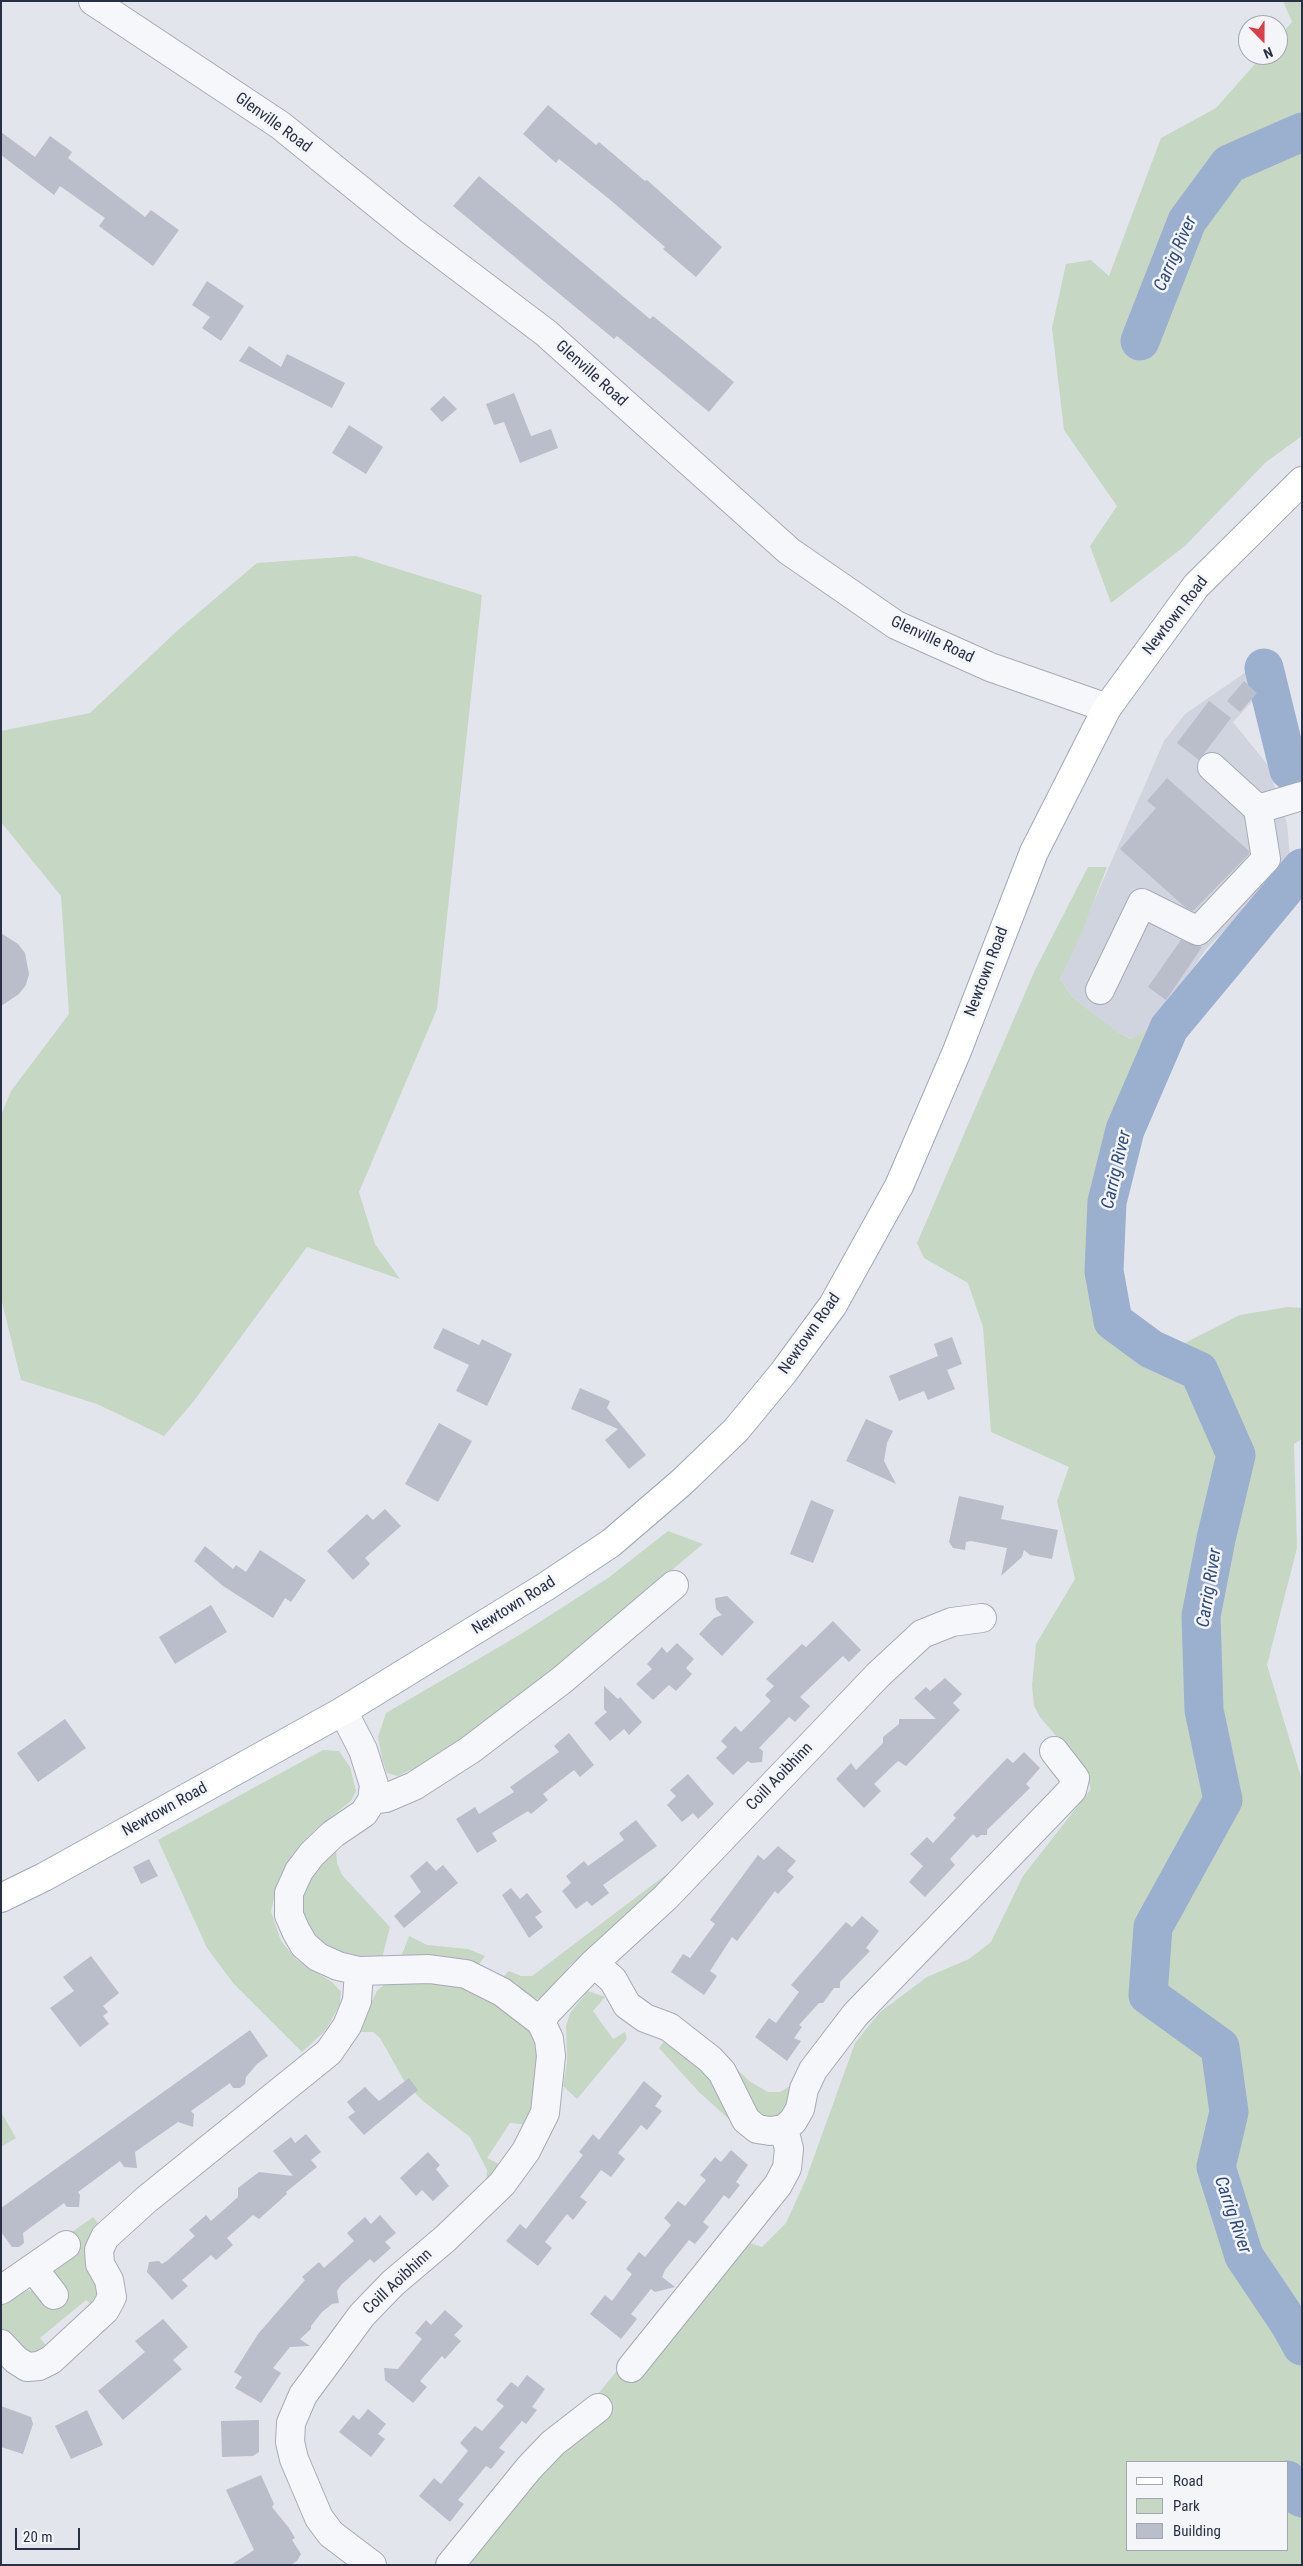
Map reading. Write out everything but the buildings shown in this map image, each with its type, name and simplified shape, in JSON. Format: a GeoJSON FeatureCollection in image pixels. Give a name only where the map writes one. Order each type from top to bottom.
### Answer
{"type":"FeatureCollection","features":[{"type":"Feature","properties":{"kind":"main road","name":"Newtown Road"},"geometry":{"type":"LineString","coordinates":[[1,1898],[44,1877],[342,1711],[537,1593],[611,1542],[682,1482],[736,1430],[783,1373],[833,1305],[899,1186],[957,1051],[1034,852],[1107,708],[1196,586],[1302,481]]}},
{"type":"Feature","properties":{"kind":"street","name":"Glenville Road"},"geometry":{"type":"LineString","coordinates":[[93,1],[280,125],[406,228],[546,334],[789,551],[896,625],[990,666],[1107,708]]}},
{"type":"Feature","properties":{"kind":"street"},"geometry":{"type":"LineString","coordinates":[[1100,990],[1142,903],[1198,931],[1266,859],[1258,809],[1212,766]]}},
{"type":"Feature","properties":{"kind":"street"},"geometry":{"type":"LineString","coordinates":[[1258,809],[1302,796]]}},
{"type":"Feature","properties":{"kind":"street"},"geometry":{"type":"LineString","coordinates":[[372,1800],[386,1798],[414,1786],[470,1750],[562,1680],[674,1585]]}},
{"type":"Feature","properties":{"kind":"street","name":"Coill Aoibhinn"},"geometry":{"type":"LineString","coordinates":[[372,2565],[332,2534],[319,2518],[294,2459],[290,2442],[291,2423],[303,2395],[362,2315],[393,2283],[446,2238],[502,2184],[526,2151],[545,2113],[551,2056],[549,2039],[541,2022],[547,2012],[594,1963],[666,1897],[878,1675],[922,1634],[952,1622],[982,1618]]}},
{"type":"Feature","properties":{"kind":"street"},"geometry":{"type":"LineString","coordinates":[[342,1711],[363,1750],[374,1785],[372,1800],[364,1813],[333,1834],[312,1854],[299,1871],[289,1893],[289,1915],[304,1945],[318,1957],[338,1966],[359,1971],[429,1969],[466,1974],[502,1992],[541,2022]]}},
{"type":"Feature","properties":{"kind":"street"},"geometry":{"type":"LineString","coordinates":[[594,1963],[613,1980],[627,2005],[646,2018],[669,2027],[710,2059],[722,2072],[746,2120],[757,2129],[770,2132],[784,2129],[794,2121],[800,2109],[804,2089],[812,2070],[855,2015],[1072,1790],[1075,1778],[1054,1751]]}},
{"type":"Feature","properties":{"kind":"street"},"geometry":{"type":"LineString","coordinates":[[1,2344],[21,2364],[40,2366],[51,2360],[105,2310],[112,2297],[109,2280],[100,2264],[99,2250],[105,2238],[147,2199],[329,2052],[347,2026],[357,2001],[359,1971]]}},
{"type":"Feature","properties":{"kind":"street"},"geometry":{"type":"LineString","coordinates":[[631,2368],[778,2185],[787,2168],[789,2149],[784,2129]]}},
{"type":"Feature","properties":{"kind":"street"},"geometry":{"type":"LineString","coordinates":[[1,2290],[66,2246]]}},
{"type":"Feature","properties":{"kind":"street"},"geometry":{"type":"LineString","coordinates":[[34,2268],[54,2295]]}},
{"type":"Feature","properties":{"kind":"street"},"geometry":{"type":"LineString","coordinates":[[450,2565],[529,2468],[553,2444],[598,2408]]}},
{"type":"Feature","properties":{"kind":"shaded area"},"geometry":{"type":"Polygon","coordinates":[[[1246,672],[1261,692],[1233,722],[1267,764],[1287,823],[1290,858],[1283,873],[1207,948],[1170,1002],[1161,1029],[1146,1031],[1132,1039],[1118,1032],[1072,997],[1060,979],[1164,741],[1185,714],[1246,672]]]}},
{"type":"Feature","properties":{"kind":"green space"},"geometry":{"type":"Polygon","coordinates":[[[1283,1],[1302,1],[1302,436],[1266,462],[1185,546],[1111,603],[1090,546],[1117,506],[1064,430],[1052,328],[1066,264],[1091,260],[1109,276],[1161,138],[1216,108],[1254,65],[1288,65],[1288,27],[1292,22],[1283,1]]]}},
{"type":"Feature","properties":{"kind":"green space"},"geometry":{"type":"Polygon","coordinates":[[[356,556],[482,595],[437,1009],[359,1192],[375,1244],[400,1279],[307,1247],[193,1402],[164,1436],[97,1404],[21,1380],[1,1298],[1,1115],[11,1091],[69,1014],[61,896],[1,822],[1,731],[90,713],[178,630],[257,563],[356,556]]]}},
{"type":"Feature","properties":{"kind":"green space"},"geometry":{"type":"Polygon","coordinates":[[[1088,867],[1107,867],[1081,934],[1060,979],[1072,997],[1118,1032],[1131,1039],[1146,1031],[1169,1028],[1126,1127],[1111,1187],[1106,1228],[1113,1321],[1163,1354],[1240,1315],[1288,1307],[1302,1308],[1302,1439],[1294,1444],[1297,1548],[1267,1665],[1301,1777],[1302,2565],[463,2565],[556,2457],[613,2408],[598,2394],[620,2367],[747,2242],[762,2247],[786,2223],[806,2179],[855,2043],[880,2012],[927,1977],[969,1959],[991,1942],[1023,1876],[1091,1789],[1085,1770],[1040,1717],[1034,1706],[1032,1685],[1036,1644],[1075,1579],[1057,1501],[1069,1467],[991,1432],[983,1327],[968,1283],[924,1258],[917,1243],[1035,970],[1088,867]]]}},
{"type":"Feature","properties":{"kind":"green space"},"geometry":{"type":"Polygon","coordinates":[[[668,1531],[703,1544],[487,1724],[415,1774],[410,1770],[398,1776],[387,1773],[378,1737],[386,1713],[521,1634],[608,1578],[668,1531]]]}},
{"type":"Feature","properties":{"kind":"green space"},"geometry":{"type":"Polygon","coordinates":[[[323,1750],[339,1751],[350,1767],[356,1791],[351,1801],[314,1831],[293,1854],[278,1881],[271,1911],[281,1941],[297,1960],[332,1982],[341,1992],[340,2004],[326,2030],[302,2052],[233,1983],[207,1948],[158,1840],[323,1750]]]}},
{"type":"Feature","properties":{"kind":"green space"},"geometry":{"type":"Polygon","coordinates":[[[336,1847],[337,1863],[342,1875],[390,1927],[382,1958],[356,1961],[330,1952],[312,1935],[300,1919],[299,1900],[306,1880],[336,1847]]]}},
{"type":"Feature","properties":{"kind":"green space"},"geometry":{"type":"Polygon","coordinates":[[[688,1858],[620,1925],[570,1965],[549,1996],[541,1999],[532,1998],[501,1979],[509,1971],[521,1976],[532,1976],[688,1858]]]}},
{"type":"Feature","properties":{"kind":"green space"},"geometry":{"type":"Polygon","coordinates":[[[409,1936],[427,1945],[468,1949],[485,1956],[476,1968],[401,1957],[409,1936]]]}},
{"type":"Feature","properties":{"kind":"green space"},"geometry":{"type":"Polygon","coordinates":[[[401,1979],[454,1984],[482,1993],[532,2030],[540,2058],[530,2125],[510,2123],[487,2158],[503,2166],[486,2186],[487,2170],[470,2137],[423,2101],[406,2084],[380,2038],[373,2032],[357,2032],[377,1991],[387,1982],[401,1979]]]}},
{"type":"Feature","properties":{"kind":"green space"},"geometry":{"type":"Polygon","coordinates":[[[588,1991],[605,1997],[593,2011],[613,2039],[625,2032],[627,2039],[577,2099],[563,2086],[567,2062],[566,2026],[570,2013],[588,1991]]]}},
{"type":"Feature","properties":{"kind":"green space"},"geometry":{"type":"Polygon","coordinates":[[[665,2040],[715,2077],[731,2121],[699,2092],[659,2048],[665,2040]]]}},
{"type":"Feature","properties":{"kind":"green space"},"geometry":{"type":"Polygon","coordinates":[[[718,2050],[749,2081],[768,2092],[780,2092],[795,2083],[786,2113],[771,2118],[756,2113],[718,2050]]]}},
{"type":"Feature","properties":{"kind":"green space"},"geometry":{"type":"Polygon","coordinates":[[[1,2112],[16,2138],[1,2147],[1,2112]]]}},
{"type":"Feature","properties":{"kind":"green space"},"geometry":{"type":"Polygon","coordinates":[[[93,2217],[100,2226],[102,2291],[94,2307],[86,2300],[40,2338],[49,2349],[34,2355],[25,2352],[1,2329],[1,2305],[22,2290],[38,2291],[52,2279],[57,2263],[81,2247],[72,2232],[93,2217]]]}},
{"type":"Feature","properties":{"kind":"waterway","name":"Carrig River"},"geometry":{"type":"LineString","coordinates":[[1140,341],[1187,221],[1229,164],[1302,132]]}},
{"type":"Feature","properties":{"kind":"waterway","name":"Carrig River"},"geometry":{"type":"LineString","coordinates":[[1264,668],[1289,770]]}},
{"type":"Feature","properties":{"kind":"waterway","name":"Carrig River"},"geometry":{"type":"LineString","coordinates":[[1302,868],[1169,1028],[1125,1130],[1107,1202],[1104,1271],[1113,1321],[1151,1349],[1199,1371],[1236,1455],[1216,1539],[1201,1616],[1204,1710],[1223,1800],[1153,1927],[1148,1995],[1220,2047],[1229,2112],[1216,2167],[1244,2256],[1291,2326],[1302,2346]]}},
{"type":"Feature","properties":{"kind":"waterway","name":"Carrig River"},"geometry":{"type":"LineString","coordinates":[[1288,2484],[1290,2491],[1302,2498]]}}]}
